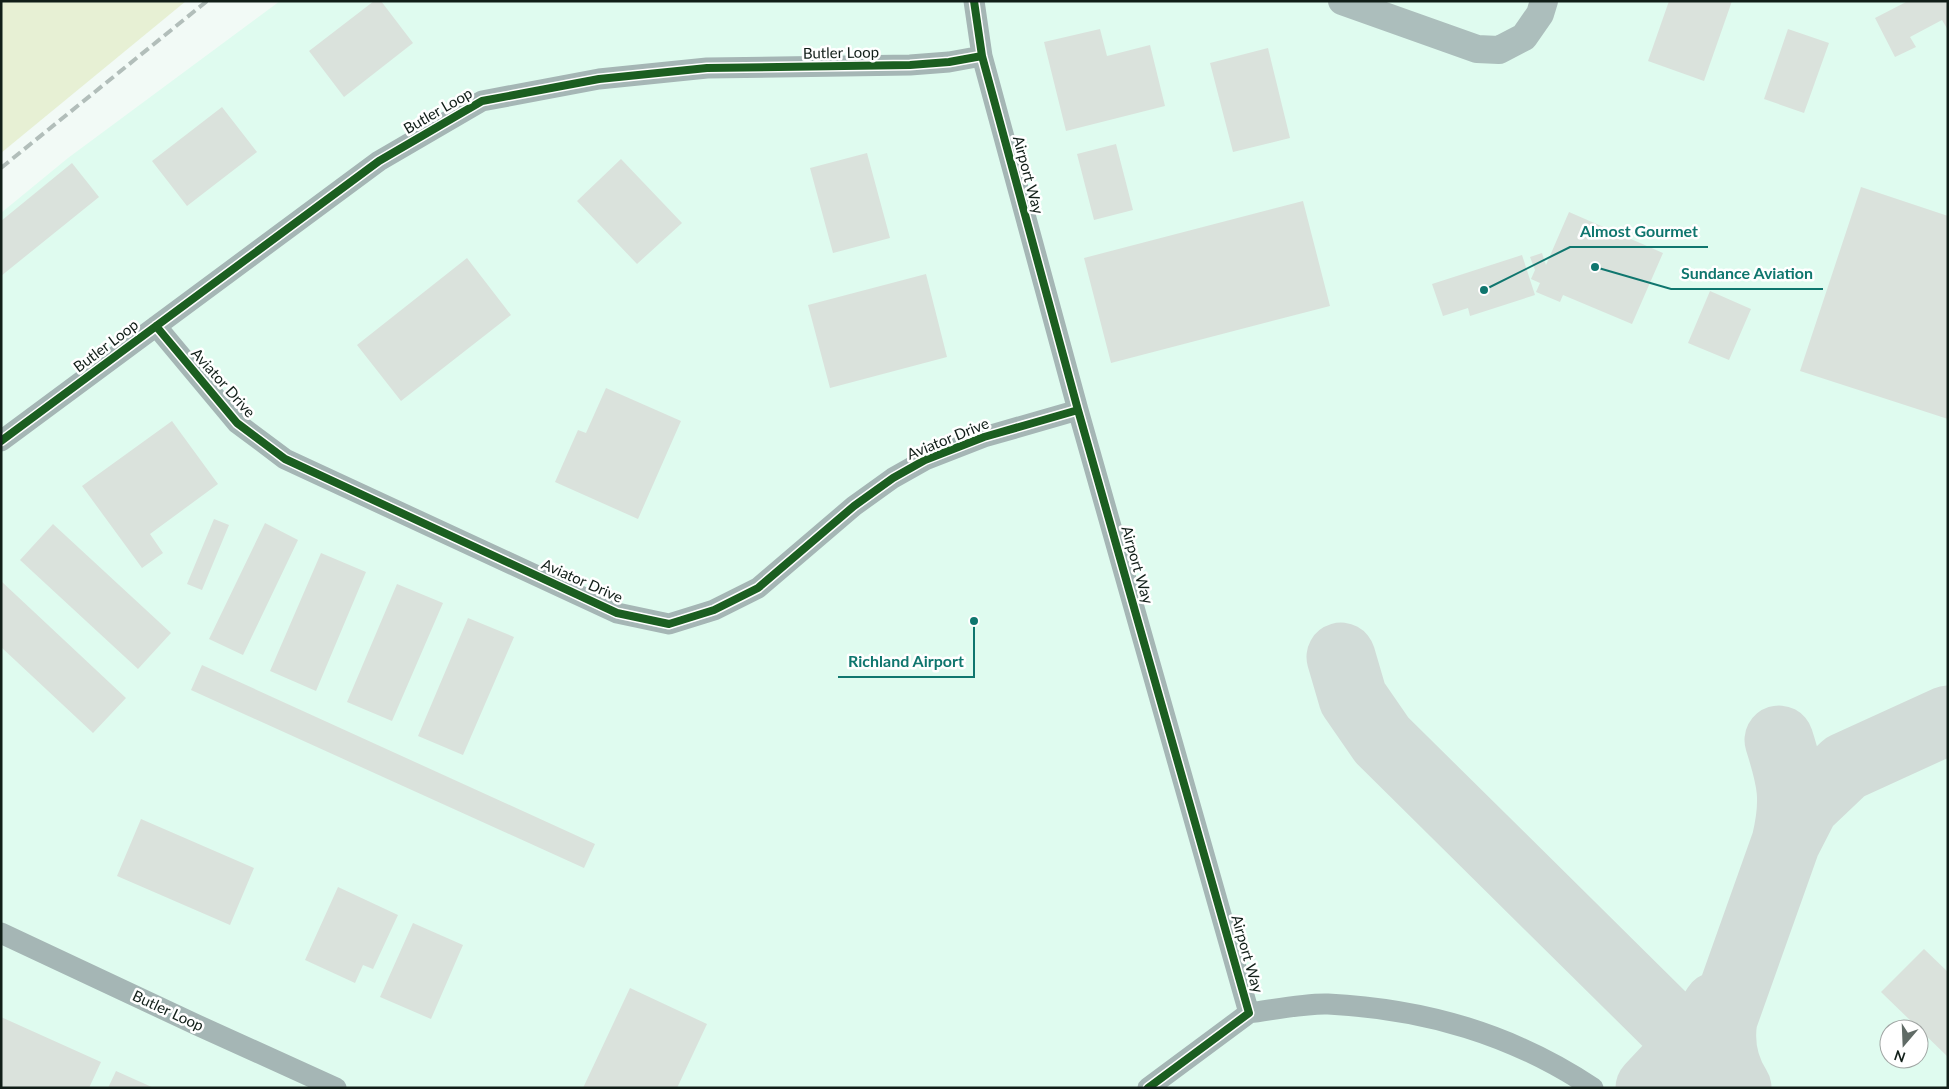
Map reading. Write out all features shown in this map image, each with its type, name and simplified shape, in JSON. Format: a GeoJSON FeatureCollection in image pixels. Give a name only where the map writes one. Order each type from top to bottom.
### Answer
{"type":"FeatureCollection","features":[{"type":"Feature","properties":{"kind":"street","name":"Airport Way"},"geometry":{"type":"LineString","coordinates":[[965,1],[978,36]]}},
{"type":"Feature","properties":{"kind":"street","name":"Airport Way"},"geometry":{"type":"LineString","coordinates":[[974,1],[982,56],[1078,410],[1249,1012]]}},
{"type":"Feature","properties":{"kind":"street"},"geometry":{"type":"LineString","coordinates":[[1342,1],[1477,50],[1499,50],[1524,37],[1540,14],[1544,1]]}},
{"type":"Feature","properties":{"kind":"street","name":"Butler Loop"},"geometry":{"type":"LineString","coordinates":[[1,440],[378,162],[482,101],[600,79],[688,70],[910,65],[949,62],[982,56]]}},
{"type":"Feature","properties":{"kind":"street","name":"Aviator Drive"},"geometry":{"type":"LineString","coordinates":[[156,326],[237,423],[285,458],[617,613],[669,624],[714,610],[758,588],[854,506],[893,478],[925,460],[984,437],[1078,410]]}},
{"type":"Feature","properties":{"kind":"street","name":"Butler Loop"},"geometry":{"type":"LineString","coordinates":[[1,933],[336,1088]]}},
{"type":"Feature","properties":{"kind":"street","name":"Airport Way"},"geometry":{"type":"LineString","coordinates":[[1148,1088],[1249,1012],[1326,1004],[1427,1017],[1471,1028],[1515,1044],[1555,1064],[1593,1088]]}},
{"type":"Feature","properties":{"kind":"shaded area"},"geometry":{"type":"Polygon","coordinates":[[[1,1],[186,1],[1,153],[1,1]]]}},
{"type":"Feature","properties":{"kind":"shaded area"},"geometry":{"type":"Polygon","coordinates":[[[280,1],[1948,1],[1948,1088],[1,1088],[1,213],[68,158],[280,1]]]}},
{"type":"Feature","properties":{"kind":"building"},"geometry":{"type":"Polygon","coordinates":[[[374,1],[381,1],[413,43],[344,97],[309,51],[374,1]]]}},
{"type":"Feature","properties":{"kind":"building"},"geometry":{"type":"Polygon","coordinates":[[[1669,1],[1732,1],[1704,81],[1648,61],[1669,1]]]}},
{"type":"Feature","properties":{"kind":"building"},"geometry":{"type":"Polygon","coordinates":[[[1908,1],[1948,1],[1948,30],[1942,20],[1910,37],[1916,47],[1895,57],[1875,18],[1908,1]]]}},
{"type":"Feature","properties":{"kind":"building"},"geometry":{"type":"Polygon","coordinates":[[[1100,29],[1107,56],[1150,45],[1165,106],[1066,131],[1044,42],[1100,29]]]}},
{"type":"Feature","properties":{"kind":"building"},"geometry":{"type":"Polygon","coordinates":[[[1788,29],[1829,43],[1804,113],[1764,99],[1788,29]]]}},
{"type":"Feature","properties":{"kind":"building"},"geometry":{"type":"Polygon","coordinates":[[[1268,48],[1290,138],[1233,152],[1210,63],[1268,48]]]}},
{"type":"Feature","properties":{"kind":"building"},"geometry":{"type":"Polygon","coordinates":[[[222,107],[257,152],[187,206],[152,161],[222,107]]]}},
{"type":"Feature","properties":{"kind":"building"},"geometry":{"type":"Polygon","coordinates":[[[1116,144],[1133,210],[1094,220],[1077,154],[1116,144]]]}},
{"type":"Feature","properties":{"kind":"building"},"geometry":{"type":"Polygon","coordinates":[[[867,153],[890,238],[833,253],[810,168],[867,153]]]}},
{"type":"Feature","properties":{"kind":"building"},"geometry":{"type":"Polygon","coordinates":[[[621,159],[682,223],[637,264],[577,201],[621,159]]]}},
{"type":"Feature","properties":{"kind":"building"},"geometry":{"type":"Polygon","coordinates":[[[72,163],[99,197],[1,276],[1,221],[72,163]]]}},
{"type":"Feature","properties":{"kind":"building"},"geometry":{"type":"Polygon","coordinates":[[[1861,187],[1948,216],[1948,419],[1800,371],[1861,187]]]}},
{"type":"Feature","properties":{"kind":"building"},"geometry":{"type":"Polygon","coordinates":[[[1303,201],[1330,306],[1111,363],[1084,258],[1303,201]]]}},
{"type":"Feature","properties":{"kind":"building"},"geometry":{"type":"Polygon","coordinates":[[[1569,212],[1663,253],[1632,324],[1563,295],[1560,302],[1536,292],[1540,283],[1531,279],[1535,270],[1530,257],[1542,253],[1546,265],[1569,212]]]}},
{"type":"Feature","properties":{"kind":"building"},"geometry":{"type":"Polygon","coordinates":[[[1522,255],[1535,295],[1470,316],[1468,308],[1443,316],[1432,284],[1522,255]]]}},
{"type":"Feature","properties":{"kind":"building"},"geometry":{"type":"Polygon","coordinates":[[[467,258],[511,315],[401,401],[357,345],[467,258]]]}},
{"type":"Feature","properties":{"kind":"building"},"geometry":{"type":"Polygon","coordinates":[[[926,274],[947,357],[830,388],[808,305],[926,274]]]}},
{"type":"Feature","properties":{"kind":"building"},"geometry":{"type":"Polygon","coordinates":[[[1710,291],[1751,309],[1729,360],[1688,343],[1710,291]]]}},
{"type":"Feature","properties":{"kind":"building"},"geometry":{"type":"Polygon","coordinates":[[[606,388],[681,421],[638,519],[555,482],[578,430],[586,433],[606,388]]]}},
{"type":"Feature","properties":{"kind":"building"},"geometry":{"type":"Polygon","coordinates":[[[172,421],[218,484],[150,534],[163,553],[142,568],[82,486],[172,421]]]}},
{"type":"Feature","properties":{"kind":"building"},"geometry":{"type":"Polygon","coordinates":[[[214,519],[229,525],[202,590],[187,584],[214,519]]]}},
{"type":"Feature","properties":{"kind":"building"},"geometry":{"type":"Polygon","coordinates":[[[265,523],[298,540],[243,655],[209,639],[265,523]]]}},
{"type":"Feature","properties":{"kind":"building"},"geometry":{"type":"Polygon","coordinates":[[[53,524],[171,633],[138,669],[20,560],[53,524]]]}},
{"type":"Feature","properties":{"kind":"building"},"geometry":{"type":"Polygon","coordinates":[[[321,553],[366,572],[316,691],[270,671],[321,553]]]}},
{"type":"Feature","properties":{"kind":"building"},"geometry":{"type":"Polygon","coordinates":[[[1,581],[126,698],[93,733],[1,647],[1,581]]]}},
{"type":"Feature","properties":{"kind":"building"},"geometry":{"type":"Polygon","coordinates":[[[397,584],[443,603],[392,721],[347,702],[397,584]]]}},
{"type":"Feature","properties":{"kind":"building"},"geometry":{"type":"Polygon","coordinates":[[[468,618],[514,637],[463,755],[418,736],[468,618]]]}},
{"type":"Feature","properties":{"kind":"building"},"geometry":{"type":"Polygon","coordinates":[[[202,665],[595,844],[584,868],[191,690],[202,665]]]}},
{"type":"Feature","properties":{"kind":"building"},"geometry":{"type":"Polygon","coordinates":[[[141,819],[254,868],[230,925],[117,876],[141,819]]]}},
{"type":"Feature","properties":{"kind":"building"},"geometry":{"type":"Polygon","coordinates":[[[338,887],[398,915],[373,969],[363,965],[355,983],[305,960],[338,887]]]}},
{"type":"Feature","properties":{"kind":"building"},"geometry":{"type":"Polygon","coordinates":[[[413,923],[463,945],[431,1019],[380,997],[413,923]]]}},
{"type":"Feature","properties":{"kind":"building"},"geometry":{"type":"Polygon","coordinates":[[[1924,949],[1948,972],[1948,1057],[1929,1039],[1929,1019],[1909,1019],[1881,992],[1924,949]]]}},
{"type":"Feature","properties":{"kind":"building"},"geometry":{"type":"Polygon","coordinates":[[[630,988],[707,1024],[677,1088],[583,1088],[630,988]]]}},
{"type":"Feature","properties":{"kind":"building"},"geometry":{"type":"Polygon","coordinates":[[[1,1017],[101,1062],[89,1088],[1,1088],[1,1017]]]}},
{"type":"Feature","properties":{"kind":"building"},"geometry":{"type":"Polygon","coordinates":[[[116,1071],[154,1088],[108,1088],[116,1071]]]}},
{"type":"Feature","properties":{"kind":"taxiway"},"geometry":{"type":"LineString","coordinates":[[1341,657],[1353,698],[1382,740],[1734,1088]]}},
{"type":"Feature","properties":{"kind":"taxiway"},"geometry":{"type":"LineString","coordinates":[[1737,1088],[1728,1071],[1723,1055],[1723,1019],[1786,842],[1805,805],[1845,767],[1948,720]]}},
{"type":"Feature","properties":{"kind":"taxiway"},"geometry":{"type":"LineString","coordinates":[[1779,740],[1790,779],[1792,802],[1786,842]]}},
{"type":"Feature","properties":{"kind":"taxiway"},"geometry":{"type":"LineString","coordinates":[[1650,1088],[1696,1039],[1717,1006]]}},
{"type":"Feature","properties":{"kind":"railway"},"geometry":{"type":"LineString","coordinates":[[1,168],[207,1]]}},
{"type":"Feature","properties":{"kind":"cycle path"},"geometry":{"type":"LineString","coordinates":[[974,1],[982,56],[1078,410],[1249,1013],[1148,1088]]}},
{"type":"Feature","properties":{"kind":"cycle path"},"geometry":{"type":"LineString","coordinates":[[1,441],[379,161],[482,101],[599,79],[707,68],[910,65],[949,62],[982,56]]}},
{"type":"Feature","properties":{"kind":"cycle path"},"geometry":{"type":"LineString","coordinates":[[156,326],[237,423],[285,459],[617,613],[669,624],[714,610],[758,588],[854,506],[893,478],[925,460],[984,437],[1078,410]]}},
{"type":"Feature","properties":{"kind":"place","name":"Sundance Aviation"},"geometry":{"type":"Point","coordinates":[1595,267]}},
{"type":"Feature","properties":{"kind":"place","name":"Almost Gourmet"},"geometry":{"type":"Point","coordinates":[1484,290]}},
{"type":"Feature","properties":{"kind":"place","name":"Richland Airport"},"geometry":{"type":"Point","coordinates":[974,621]}}]}
